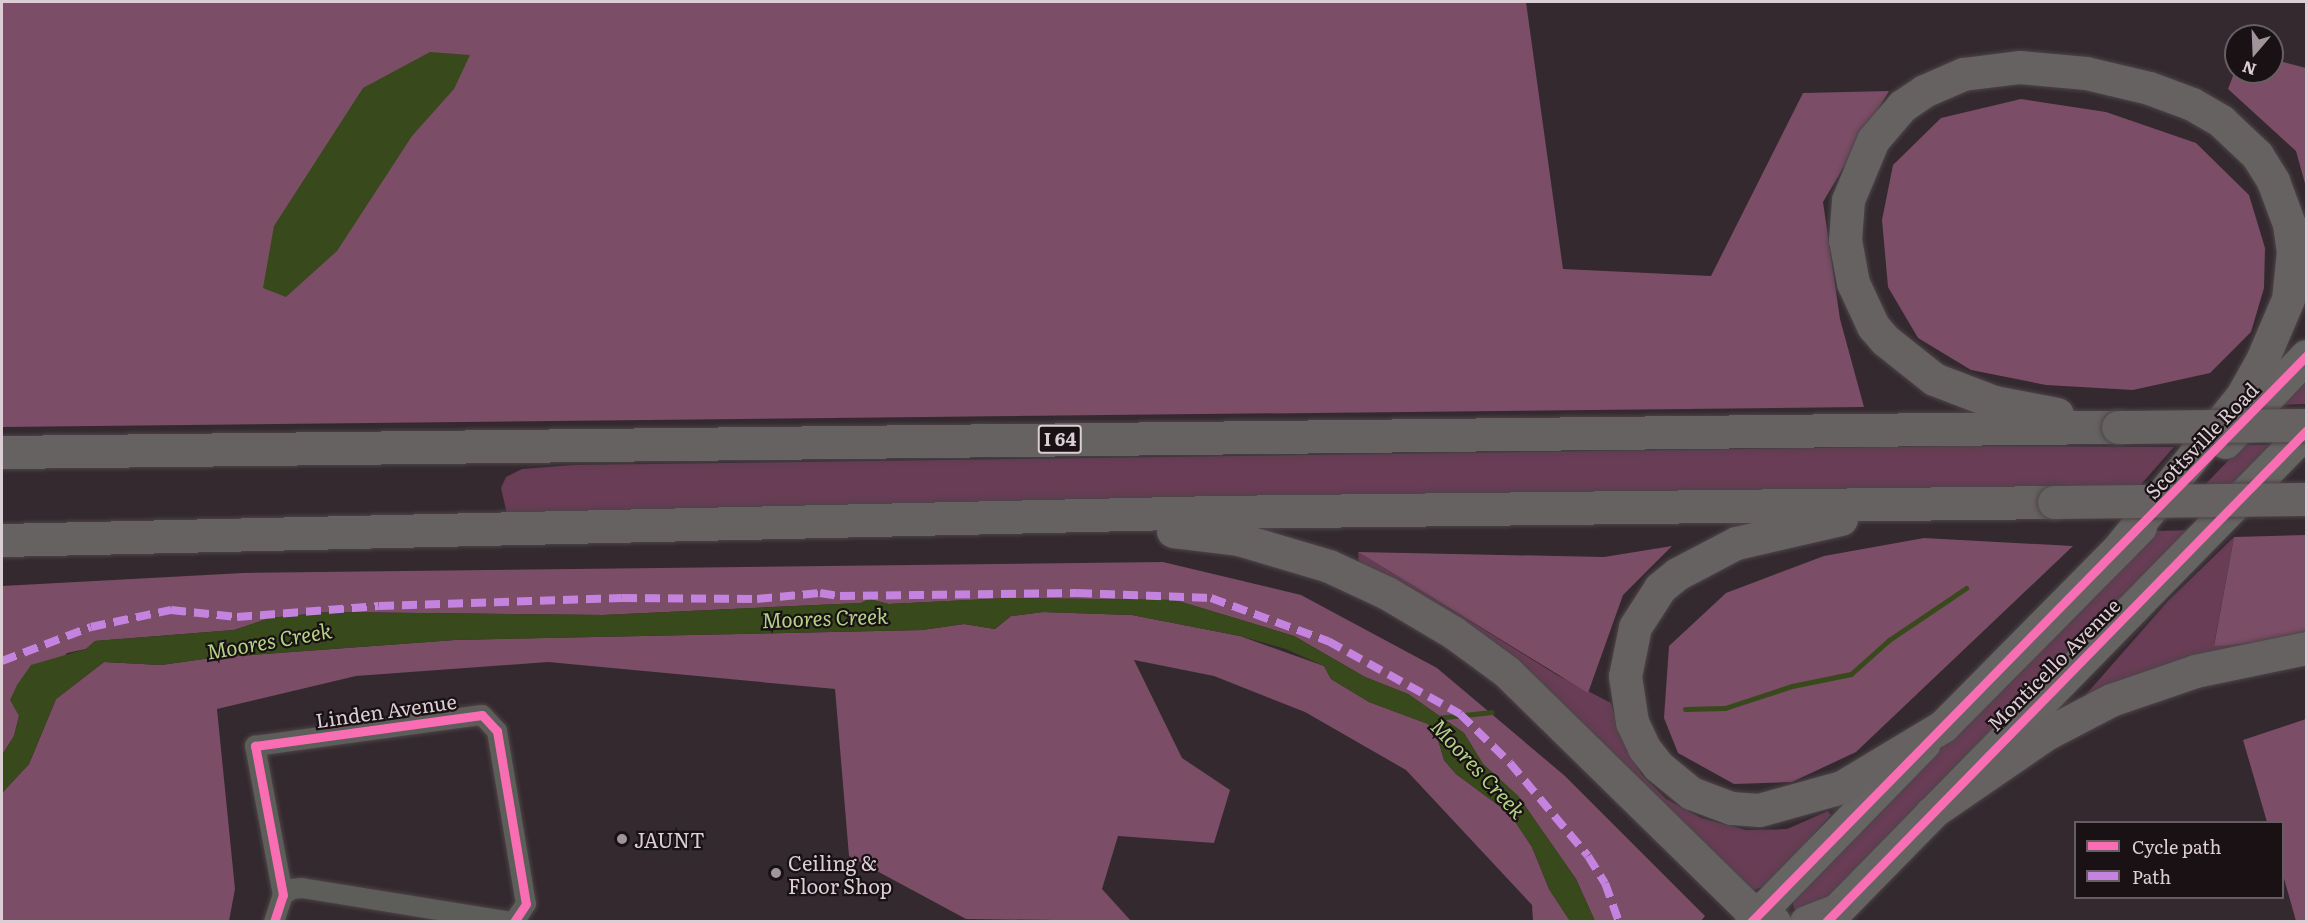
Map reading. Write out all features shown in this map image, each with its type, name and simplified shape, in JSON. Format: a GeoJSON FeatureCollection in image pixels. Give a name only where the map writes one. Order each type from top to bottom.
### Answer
{"type":"FeatureCollection","features":[{"type":"Feature","properties":{"kind":"highway"},"geometry":{"type":"LineString","coordinates":[[2118,427],[1994,402],[1960,391],[1914,366],[1873,326],[1853,283],[1848,261],[1848,200],[1873,140],[1902,106],[1924,91],[1963,74],[2000,68],[2086,73],[2129,82],[2192,104],[2221,121],[2257,155],[2277,190],[2289,224],[2293,251],[2288,299],[2275,334],[2242,396],[2120,548]]}},
{"type":"Feature","properties":{"kind":"highway","name":"Scottsville Road"},"geometry":{"type":"LineString","coordinates":[[1943,726],[2307,356]]}},
{"type":"Feature","properties":{"kind":"highway","name":"I 64"},"geometry":{"type":"LineString","coordinates":[[2,452],[2307,425]]}},
{"type":"Feature","properties":{"kind":"highway","name":"Monticello Avenue"},"geometry":{"type":"LineString","coordinates":[[1831,916],[2307,431]]}},
{"type":"Feature","properties":{"kind":"highway"},"geometry":{"type":"LineString","coordinates":[[2,540],[874,519],[1970,501],[2307,499]]}},
{"type":"Feature","properties":{"kind":"highway"},"geometry":{"type":"LineString","coordinates":[[1943,726],[1842,787],[1821,795],[1759,810],[1731,808],[1691,793],[1658,766],[1632,722],[1625,676],[1635,627],[1646,606],[1677,574],[1705,558],[1736,543],[1793,528],[1970,501]]}},
{"type":"Feature","properties":{"kind":"highway"},"geometry":{"type":"LineString","coordinates":[[874,519],[1204,533],[1273,547],[1364,581],[1421,612],[1507,672],[1760,920]]}},
{"type":"Feature","properties":{"kind":"highway"},"geometry":{"type":"LineString","coordinates":[[1931,813],[2046,734],[2111,700],[2195,670],[2307,648]]}},
{"type":"Feature","properties":{"kind":"highway"},"geometry":{"type":"LineString","coordinates":[[1806,921],[1831,916]]}},
{"type":"Feature","properties":{"kind":"main road"},"geometry":{"type":"LineString","coordinates":[[1760,920],[1943,726]]}},
{"type":"Feature","properties":{"kind":"street","name":"Linden Avenue"},"geometry":{"type":"LineString","coordinates":[[274,921],[283,895],[255,746],[482,715],[497,731],[526,904],[513,921],[302,888],[292,889],[283,895]]}},
{"type":"Feature","properties":{"kind":"shaded area"},"geometry":{"type":"Polygon","coordinates":[[[2,2],[1526,2],[1563,269],[1711,276],[1803,93],[1889,91],[1823,202],[1840,319],[1864,407],[2,427],[2,2]]]}},
{"type":"Feature","properties":{"kind":"shaded area"},"geometry":{"type":"Polygon","coordinates":[[[2284,62],[2306,68],[2306,187],[2296,151],[2228,89],[2230,84],[2284,84],[2284,62]]]}},
{"type":"Feature","properties":{"kind":"shaded area"},"geometry":{"type":"Polygon","coordinates":[[[2021,99],[2106,112],[2196,143],[2249,195],[2265,248],[2264,288],[2251,332],[2210,373],[2133,390],[2046,385],[1971,370],[1918,338],[1888,287],[1882,220],[1893,165],[1941,118],[2021,99]]]}},
{"type":"Feature","properties":{"kind":"shaded area"},"geometry":{"type":"Polygon","coordinates":[[[2306,379],[2306,404],[2282,405],[2306,379]]]}},
{"type":"Feature","properties":{"kind":"shaded area"},"geometry":{"type":"Polygon","coordinates":[[[2243,445],[2278,445],[2232,489],[2200,490],[2243,445]]]}},
{"type":"Feature","properties":{"kind":"shaded area"},"geometry":{"type":"Polygon","coordinates":[[[1965,446],[2174,447],[2136,490],[507,514],[501,488],[506,477],[522,469],[573,465],[1965,446]]]}},
{"type":"Feature","properties":{"kind":"shaded area"},"geometry":{"type":"Polygon","coordinates":[[[2193,530],[1833,898],[1805,912],[1794,909],[1793,902],[1898,792],[2156,531],[2193,530]]]}},
{"type":"Feature","properties":{"kind":"shaded area"},"geometry":{"type":"Polygon","coordinates":[[[2306,535],[2306,633],[2269,642],[2214,646],[2234,537],[2306,535]]]}},
{"type":"Feature","properties":{"kind":"shaded area"},"geometry":{"type":"Polygon","coordinates":[[[2234,537],[2214,645],[2269,642],[2082,699],[2168,601],[2234,537]]]}},
{"type":"Feature","properties":{"kind":"shaded area"},"geometry":{"type":"Polygon","coordinates":[[[1924,538],[2073,546],[1856,752],[1792,782],[1734,784],[1678,753],[1664,718],[1669,646],[1726,593],[1824,556],[1924,538]]]}},
{"type":"Feature","properties":{"kind":"shaded area"},"geometry":{"type":"Polygon","coordinates":[[[1672,546],[1623,595],[1588,693],[1358,552],[1604,557],[1672,546]]]}},
{"type":"Feature","properties":{"kind":"shaded area"},"geometry":{"type":"Polygon","coordinates":[[[1358,552],[1557,675],[1611,703],[1620,734],[1642,775],[1666,799],[1701,818],[1746,830],[1787,829],[1828,811],[1831,815],[1768,885],[1748,892],[1678,828],[1360,572],[1358,552]]]}},
{"type":"Feature","properties":{"kind":"shaded area"},"geometry":{"type":"Polygon","coordinates":[[[1163,562],[1301,595],[1437,668],[1565,776],[1705,916],[1701,921],[1595,921],[1576,879],[1518,796],[1483,764],[1464,733],[1408,694],[1365,677],[1294,636],[1175,600],[1009,598],[889,604],[869,599],[861,603],[603,615],[328,612],[270,618],[234,630],[95,641],[86,649],[67,653],[19,716],[14,736],[2,755],[2,586],[243,573],[1163,562]]]}},
{"type":"Feature","properties":{"kind":"shaded area"},"geometry":{"type":"Polygon","coordinates":[[[1043,612],[1132,615],[1240,636],[1324,666],[1331,679],[1369,702],[1428,724],[1437,736],[1444,760],[1456,774],[1510,814],[1532,847],[1549,889],[1570,921],[1533,921],[1532,905],[1406,770],[1305,712],[1214,676],[1134,660],[1182,758],[1230,790],[1214,843],[1118,836],[1102,889],[1131,921],[966,919],[849,856],[835,689],[548,662],[356,676],[217,709],[235,889],[229,921],[2,922],[2,793],[29,764],[56,699],[104,662],[161,665],[211,658],[455,640],[922,630],[964,624],[995,629],[1011,616],[1043,612]]]}},
{"type":"Feature","properties":{"kind":"shaded area"},"geometry":{"type":"Polygon","coordinates":[[[2306,719],[2306,921],[2296,921],[2284,879],[2284,821],[2267,821],[2243,740],[2306,719]]]}},
{"type":"Feature","properties":{"kind":"water"},"geometry":{"type":"Polygon","coordinates":[[[430,52],[470,55],[454,89],[412,136],[337,251],[286,297],[263,288],[274,226],[363,88],[430,52]]]}},
{"type":"Feature","properties":{"kind":"water","name":"Moores Creek"},"geometry":{"type":"Polygon","coordinates":[[[1009,598],[1175,600],[1294,636],[1365,677],[1408,694],[1464,733],[1483,764],[1518,796],[1576,879],[1595,921],[1570,921],[1549,889],[1532,847],[1510,814],[1456,774],[1444,760],[1437,736],[1428,724],[1369,702],[1331,679],[1324,666],[1286,649],[1240,636],[1132,615],[1043,612],[1011,616],[995,629],[964,624],[922,630],[455,640],[211,658],[161,665],[104,662],[56,699],[29,764],[2,793],[2,755],[14,736],[19,716],[10,700],[17,685],[31,665],[86,649],[95,641],[234,630],[270,618],[328,612],[603,615],[861,603],[869,599],[889,604],[1009,598]]]}},
{"type":"Feature","properties":{"kind":"waterway"},"geometry":{"type":"LineString","coordinates":[[1685,709],[1725,708],[1792,686],[1851,674],[1889,640],[1966,588]]}},
{"type":"Feature","properties":{"kind":"waterway","name":"Moores Creek"},"geometry":{"type":"LineString","coordinates":[[1437,718],[1492,712]]}},
{"type":"Feature","properties":{"kind":"marked path"},"geometry":{"type":"LineString","coordinates":[[2,661],[91,627],[171,610],[237,617],[379,606],[622,598],[757,599],[820,593],[840,596],[1077,593],[1211,598],[1328,641],[1460,714],[1510,763],[1588,856],[1605,883],[1619,922]]}},
{"type":"Feature","properties":{"kind":"cycle path"},"geometry":{"type":"LineString","coordinates":[[1751,922],[2306,356]]}},
{"type":"Feature","properties":{"kind":"cycle path"},"geometry":{"type":"LineString","coordinates":[[1826,922],[2306,431]]}},
{"type":"Feature","properties":{"kind":"cycle path"},"geometry":{"type":"LineString","coordinates":[[274,922],[283,895],[255,746],[482,715],[497,731],[526,904],[514,922]]}},
{"type":"Feature","properties":{"kind":"place","name":"JAUNT"},"geometry":{"type":"Point","coordinates":[622,839]}},
{"type":"Feature","properties":{"kind":"place","name":"Ceiling & Floor Shop"},"geometry":{"type":"Point","coordinates":[776,873]}}]}
